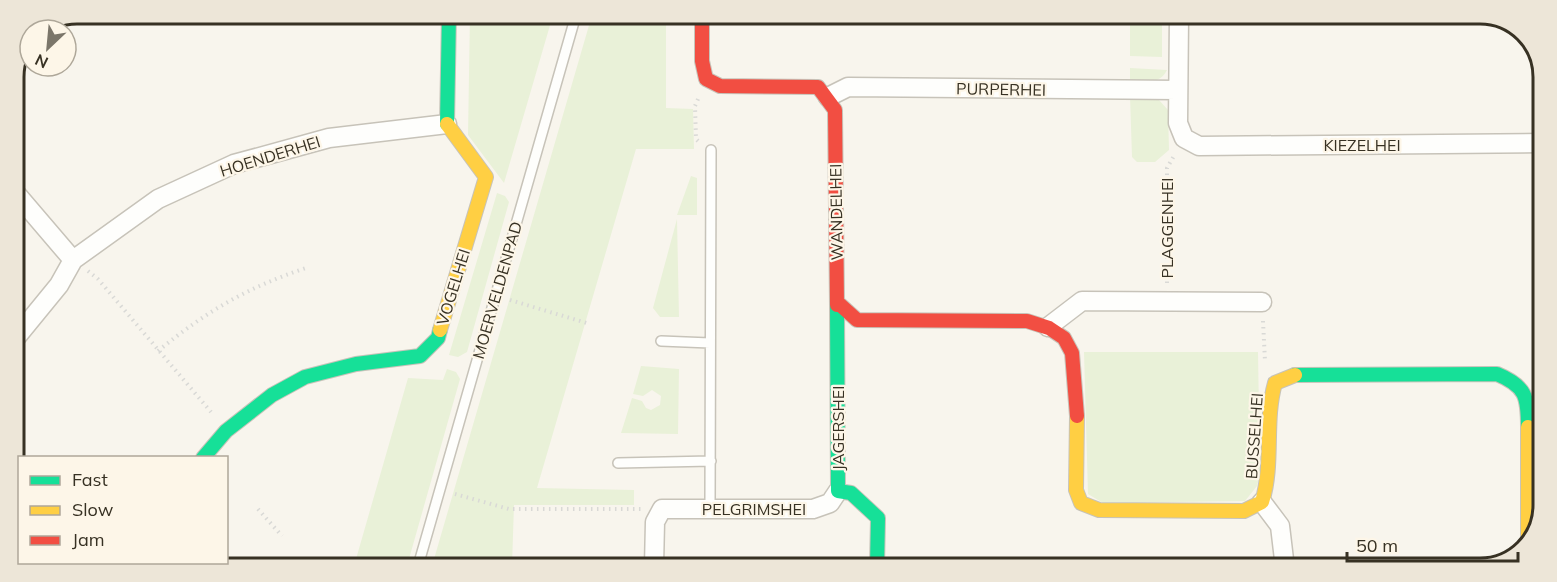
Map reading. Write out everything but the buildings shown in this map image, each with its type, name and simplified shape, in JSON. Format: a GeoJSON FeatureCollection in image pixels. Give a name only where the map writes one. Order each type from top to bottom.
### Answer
{"type":"FeatureCollection","features":[{"type":"Feature","properties":{"kind":"street"},"geometry":{"type":"LineString","coordinates":[[447,124],[449,24]]}},
{"type":"Feature","properties":{"kind":"street"},"geometry":{"type":"LineString","coordinates":[[702,24],[702,62],[706,79],[720,86],[818,87],[828,97]]}},
{"type":"Feature","properties":{"kind":"street"},"geometry":{"type":"LineString","coordinates":[[1179,24],[1178,123],[1184,138]]}},
{"type":"Feature","properties":{"kind":"street","name":"PURPERHEI"},"geometry":{"type":"LineString","coordinates":[[828,97],[848,87],[1177,90]]}},
{"type":"Feature","properties":{"kind":"street","name":"WANDELHEI"},"geometry":{"type":"LineString","coordinates":[[828,97],[835,110],[837,302]]}},
{"type":"Feature","properties":{"kind":"street","name":"HOENDERHEI"},"geometry":{"type":"LineString","coordinates":[[24,328],[58,285],[73,260],[158,199],[234,164],[329,138],[447,124]]}},
{"type":"Feature","properties":{"kind":"street","name":"VOGELHEI"},"geometry":{"type":"LineString","coordinates":[[205,456],[226,431],[272,395],[305,377],[356,364],[420,356],[438,338],[486,177],[447,124]]}},
{"type":"Feature","properties":{"kind":"street","name":"KIEZELHEI"},"geometry":{"type":"LineString","coordinates":[[1184,138],[1199,146],[1533,143]]}},
{"type":"Feature","properties":{"kind":"street"},"geometry":{"type":"LineString","coordinates":[[24,203],[73,260]]}},
{"type":"Feature","properties":{"kind":"street"},"geometry":{"type":"LineString","coordinates":[[837,302],[857,320],[1027,321],[1048,327],[1082,301],[1262,302]]}},
{"type":"Feature","properties":{"kind":"street","name":"JAGERSHEI"},"geometry":{"type":"LineString","coordinates":[[837,302],[838,490],[851,493],[878,518],[877,558]]}},
{"type":"Feature","properties":{"kind":"street","name":"BUSSELHEI"},"geometry":{"type":"LineString","coordinates":[[1048,327],[1068,342],[1075,365],[1076,490],[1082,503],[1099,510],[1244,511],[1262,502],[1268,486],[1270,397],[1275,383],[1292,375],[1497,374],[1516,382],[1528,402],[1528,526]]}},
{"type":"Feature","properties":{"kind":"street","name":"PELGRIMSHEI"},"geometry":{"type":"LineString","coordinates":[[663,509],[813,509],[830,503],[838,490]]}},
{"type":"Feature","properties":{"kind":"street"},"geometry":{"type":"LineString","coordinates":[[1262,502],[1280,526],[1284,558]]}},
{"type":"Feature","properties":{"kind":"street"},"geometry":{"type":"LineString","coordinates":[[654,558],[654,522],[663,509]]}},
{"type":"Feature","properties":{"kind":"lane","name":"MOERVELDENPAD"},"geometry":{"type":"LineString","coordinates":[[420,558],[573,24]]}},
{"type":"Feature","properties":{"kind":"lane"},"geometry":{"type":"LineString","coordinates":[[711,150],[711,509]]}},
{"type":"Feature","properties":{"kind":"lane"},"geometry":{"type":"LineString","coordinates":[[661,341],[711,343]]}},
{"type":"Feature","properties":{"kind":"lane"},"geometry":{"type":"LineString","coordinates":[[618,463],[711,461]]}},
{"type":"Feature","properties":{"kind":"path"},"geometry":{"type":"LineString","coordinates":[[706,79],[695,106],[696,139],[711,150]]}},
{"type":"Feature","properties":{"kind":"path","name":"PLAGGENHEI"},"geometry":{"type":"LineString","coordinates":[[1167,301],[1167,168],[1184,138]]}},
{"type":"Feature","properties":{"kind":"path"},"geometry":{"type":"LineString","coordinates":[[73,260],[98,279],[226,431]]}},
{"type":"Feature","properties":{"kind":"path"},"geometry":{"type":"LineString","coordinates":[[158,351],[211,309],[276,278],[306,268]]}},
{"type":"Feature","properties":{"kind":"path"},"geometry":{"type":"LineString","coordinates":[[495,296],[590,324]]}},
{"type":"Feature","properties":{"kind":"path"},"geometry":{"type":"LineString","coordinates":[[1262,302],[1265,363],[1275,383]]}},
{"type":"Feature","properties":{"kind":"path"},"geometry":{"type":"LineString","coordinates":[[440,490],[509,508],[663,509]]}},
{"type":"Feature","properties":{"kind":"path"},"geometry":{"type":"LineString","coordinates":[[258,508],[282,536]]}},
{"type":"Feature","properties":{"kind":"green space"},"geometry":{"type":"Polygon","coordinates":[[[470,24],[550,24],[504,183],[468,135],[470,24]]]}},
{"type":"Feature","properties":{"kind":"green space"},"geometry":{"type":"Polygon","coordinates":[[[589,24],[666,24],[666,108],[693,109],[694,149],[636,149],[537,488],[634,490],[634,505],[514,505],[512,558],[434,558],[589,24]]]}},
{"type":"Feature","properties":{"kind":"green space"},"geometry":{"type":"Polygon","coordinates":[[[1130,24],[1162,24],[1162,57],[1130,56],[1130,24]]]}},
{"type":"Feature","properties":{"kind":"green space"},"geometry":{"type":"Polygon","coordinates":[[[1130,68],[1167,70],[1156,80],[1130,81],[1130,68]]]}},
{"type":"Feature","properties":{"kind":"green space"},"geometry":{"type":"Polygon","coordinates":[[[1130,96],[1159,100],[1168,110],[1169,150],[1155,162],[1137,162],[1132,157],[1130,96]]]}},
{"type":"Feature","properties":{"kind":"green space"},"geometry":{"type":"Polygon","coordinates":[[[691,176],[697,178],[697,215],[677,215],[691,176]]]}},
{"type":"Feature","properties":{"kind":"green space"},"geometry":{"type":"Polygon","coordinates":[[[497,193],[505,196],[509,202],[467,352],[458,357],[449,355],[497,193]]]}},
{"type":"Feature","properties":{"kind":"green space"},"geometry":{"type":"Polygon","coordinates":[[[677,219],[679,317],[660,317],[653,308],[677,219]]]}},
{"type":"Feature","properties":{"kind":"green space"},"geometry":{"type":"Polygon","coordinates":[[[1084,352],[1258,352],[1260,475],[1257,486],[1245,501],[1103,503],[1088,494],[1084,352]]]}},
{"type":"Feature","properties":{"kind":"green space"},"geometry":{"type":"Polygon","coordinates":[[[641,366],[679,369],[678,434],[621,433],[632,398],[642,401],[646,408],[651,410],[660,405],[661,396],[652,390],[643,396],[633,394],[641,366]]]}},
{"type":"Feature","properties":{"kind":"green space"},"geometry":{"type":"Polygon","coordinates":[[[447,369],[456,372],[460,379],[409,558],[356,558],[408,378],[443,380],[447,369]]]}},
{"type":"Feature","properties":{"kind":"traffic: fast"},"geometry":{"type":"LineString","coordinates":[[447,124],[449,24]]}},
{"type":"Feature","properties":{"kind":"traffic: fast"},"geometry":{"type":"LineString","coordinates":[[837,305],[838,491],[851,493],[878,518],[877,558]]}},
{"type":"Feature","properties":{"kind":"traffic: fast"},"geometry":{"type":"LineString","coordinates":[[205,456],[226,431],[272,395],[305,377],[356,364],[420,356],[438,338],[440,330]]}},
{"type":"Feature","properties":{"kind":"traffic: fast"},"geometry":{"type":"LineString","coordinates":[[1295,375],[1497,374],[1520,388],[1526,400],[1528,427]]}},
{"type":"Feature","properties":{"kind":"traffic: slow"},"geometry":{"type":"LineString","coordinates":[[440,330],[486,177],[447,124]]}},
{"type":"Feature","properties":{"kind":"traffic: slow"},"geometry":{"type":"LineString","coordinates":[[1077,416],[1076,490],[1081,503],[1099,510],[1244,511],[1262,502],[1266,487],[1270,413],[1275,383],[1295,375]]}},
{"type":"Feature","properties":{"kind":"traffic: slow"},"geometry":{"type":"LineString","coordinates":[[1528,427],[1528,526]]}},
{"type":"Feature","properties":{"kind":"traffic: jam"},"geometry":{"type":"LineString","coordinates":[[702,24],[702,61],[706,79],[720,86],[818,87],[835,110],[837,305]]}},
{"type":"Feature","properties":{"kind":"traffic: jam"},"geometry":{"type":"LineString","coordinates":[[837,302],[857,320],[1027,321],[1049,328],[1064,338],[1072,353],[1077,416]]}}]}
